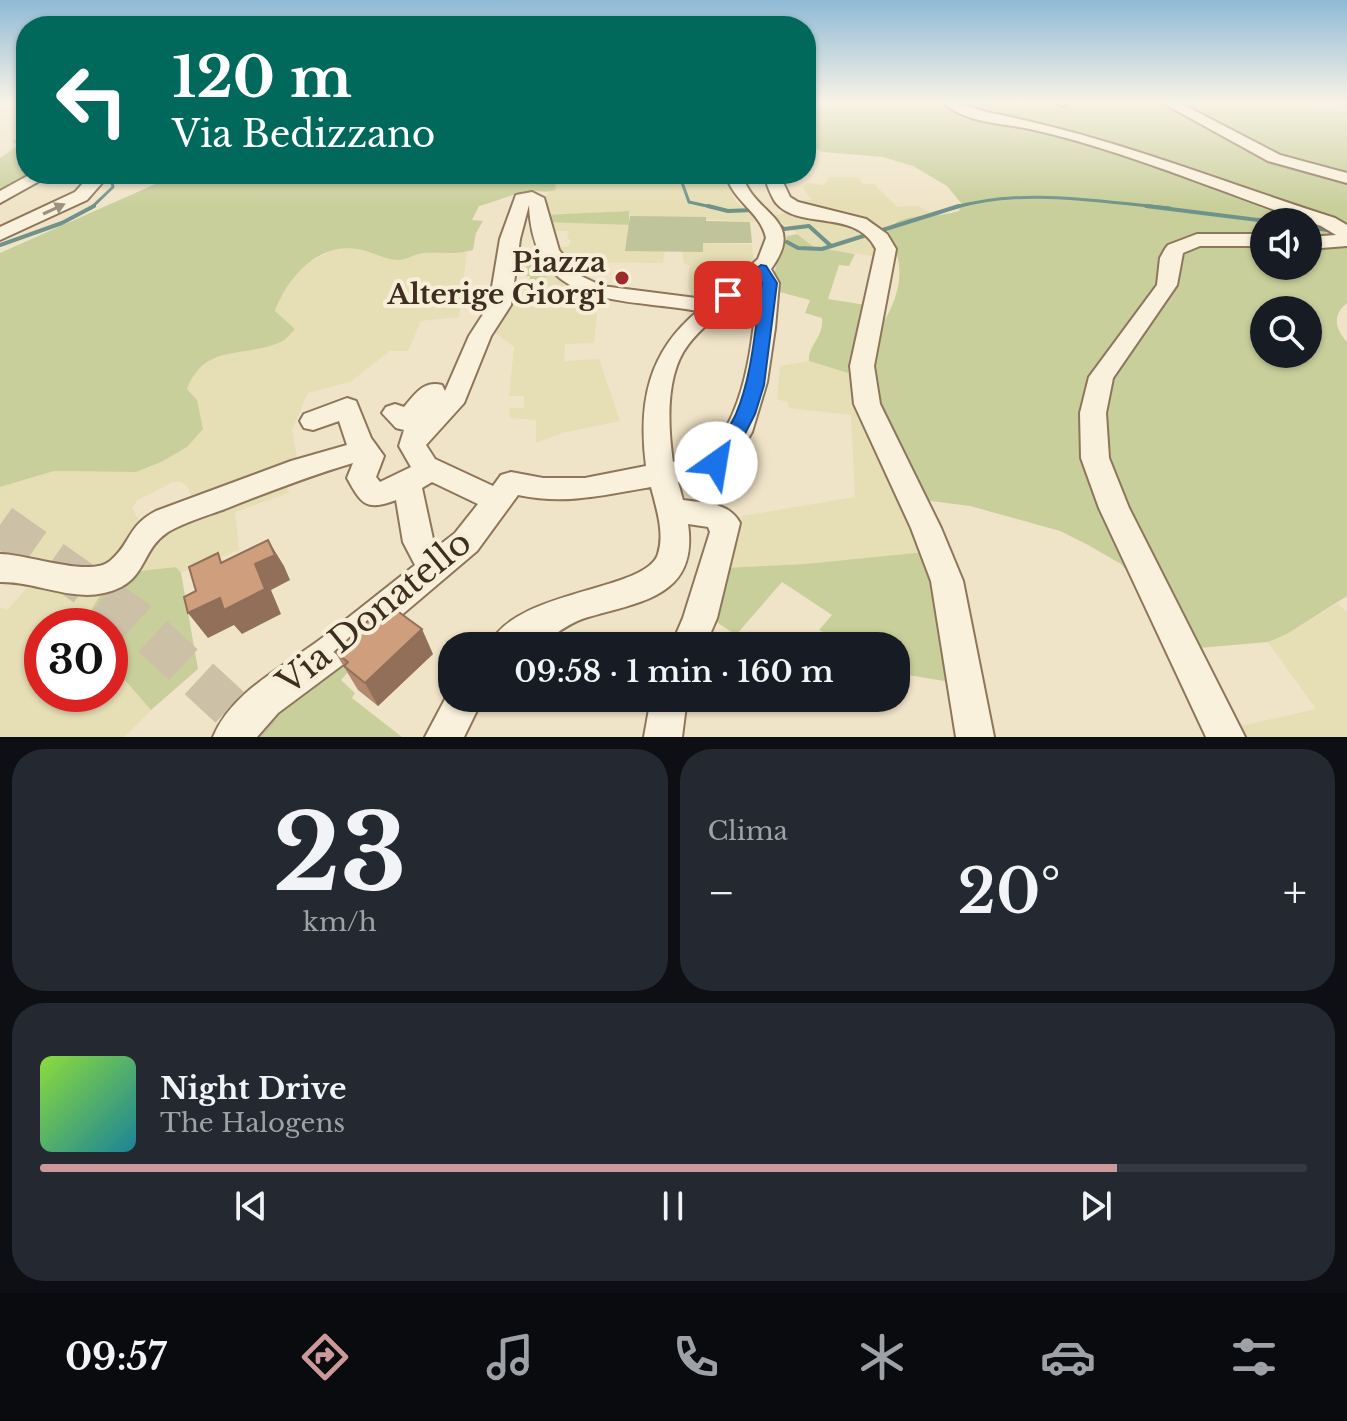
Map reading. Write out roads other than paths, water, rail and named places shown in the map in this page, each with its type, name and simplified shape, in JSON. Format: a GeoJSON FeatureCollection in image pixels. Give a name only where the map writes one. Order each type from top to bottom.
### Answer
{"type":"FeatureCollection","features":[{"type":"Feature","properties":{"kind":"street"},"geometry":{"type":"LineString","coordinates":[[1071,136],[1328,222],[1341,229],[1347,239],[1322,242]]}},
{"type":"Feature","properties":{"kind":"street"},"geometry":{"type":"LineString","coordinates":[[1233,136],[1274,158],[1347,178]]}},
{"type":"Feature","properties":{"kind":"street"},"geometry":{"type":"LineString","coordinates":[[0,198],[27,184]]}},
{"type":"Feature","properties":{"kind":"street"},"geometry":{"type":"LineString","coordinates":[[0,234],[81,196],[92,184]]}},
{"type":"Feature","properties":{"kind":"street"},"geometry":{"type":"LineString","coordinates":[[530,632],[570,609],[625,593],[666,571],[672,561],[673,510],[661,470],[657,424],[659,399],[670,355],[680,339],[713,307],[761,269],[773,252],[776,233],[742,198],[736,184]]}},
{"type":"Feature","properties":{"kind":"street"},"geometry":{"type":"LineString","coordinates":[[776,184],[783,200],[792,206],[868,226],[883,239],[886,249],[862,366],[867,404],[926,528],[947,581],[975,737]]}},
{"type":"Feature","properties":{"kind":"street"},"geometry":{"type":"LineString","coordinates":[[434,569],[418,542],[419,477],[412,446],[414,418],[462,384],[480,336],[500,305],[510,239],[524,197],[532,197],[538,202],[538,225],[542,239],[564,271],[580,284],[607,292],[713,307]]}},
{"type":"Feature","properties":{"kind":"street"},"geometry":{"type":"LineString","coordinates":[[1226,737],[1114,508],[1095,458],[1093,413],[1101,377],[1167,285],[1170,258],[1175,249],[1197,240],[1250,240]]}},
{"type":"Feature","properties":{"kind":"street"},"geometry":{"type":"LineString","coordinates":[[313,421],[347,407],[359,442],[370,456],[361,478],[374,496],[419,477],[504,492],[585,489],[661,470],[716,463],[722,459],[745,414],[755,385],[769,283],[761,269]]}},
{"type":"Feature","properties":{"kind":"street"},"geometry":{"type":"LineString","coordinates":[[0,568],[13,567],[67,578],[105,579],[127,567],[148,530],[166,519],[301,468],[365,450]]}},
{"type":"Feature","properties":{"kind":"street","name":"Via Donatello"},"geometry":{"type":"LineString","coordinates":[[232,737],[265,700],[333,651],[474,534],[504,492]]}},
{"type":"Feature","properties":{"kind":"street"},"geometry":{"type":"LineString","coordinates":[[673,510],[715,516],[725,523],[725,532],[694,632]]}},
{"type":"Feature","properties":{"kind":"street"},"geometry":{"type":"LineString","coordinates":[[444,737],[457,712]]}},
{"type":"Feature","properties":{"kind":"street"},"geometry":{"type":"LineString","coordinates":[[663,737],[667,712]]}},
{"type":"Feature","properties":{"kind":"waterway"},"geometry":{"type":"LineString","coordinates":[[92,207],[113,187],[112,184]]}},
{"type":"Feature","properties":{"kind":"waterway"},"geometry":{"type":"LineString","coordinates":[[683,184],[689,202],[716,208]]}},
{"type":"Feature","properties":{"kind":"waterway"},"geometry":{"type":"LineString","coordinates":[[953,208],[1006,198],[1034,197],[1170,208]]}},
{"type":"Feature","properties":{"kind":"waterway"},"geometry":{"type":"LineString","coordinates":[[708,206],[716,208]]}},
{"type":"Feature","properties":{"kind":"waterway"},"geometry":{"type":"LineString","coordinates":[[787,242],[798,248],[822,249],[959,206]]}},
{"type":"Feature","properties":{"kind":"waterway"},"geometry":{"type":"LineString","coordinates":[[1146,206],[1250,219]]}},
{"type":"Feature","properties":{"kind":"waterway"},"geometry":{"type":"LineString","coordinates":[[0,245],[62,223],[92,207]]}},
{"type":"Feature","properties":{"kind":"waterway"},"geometry":{"type":"LineString","coordinates":[[716,208],[754,210]]}},
{"type":"Feature","properties":{"kind":"waterway"},"geometry":{"type":"LineString","coordinates":[[775,222],[784,229],[809,226],[831,246]]}},
{"type":"Feature","properties":{"kind":"waterway"},"geometry":{"type":"LineString","coordinates":[[1322,229],[1347,233]]}},
{"type":"Feature","properties":{"kind":"tunnel"},"geometry":{"type":"LineString","coordinates":[[0,525],[135,620],[262,737]]}},
{"type":"Feature","properties":{"kind":"place","name":"Piazza Alterige Giorgi"},"geometry":{"type":"Point","coordinates":[622,278]}}]}
